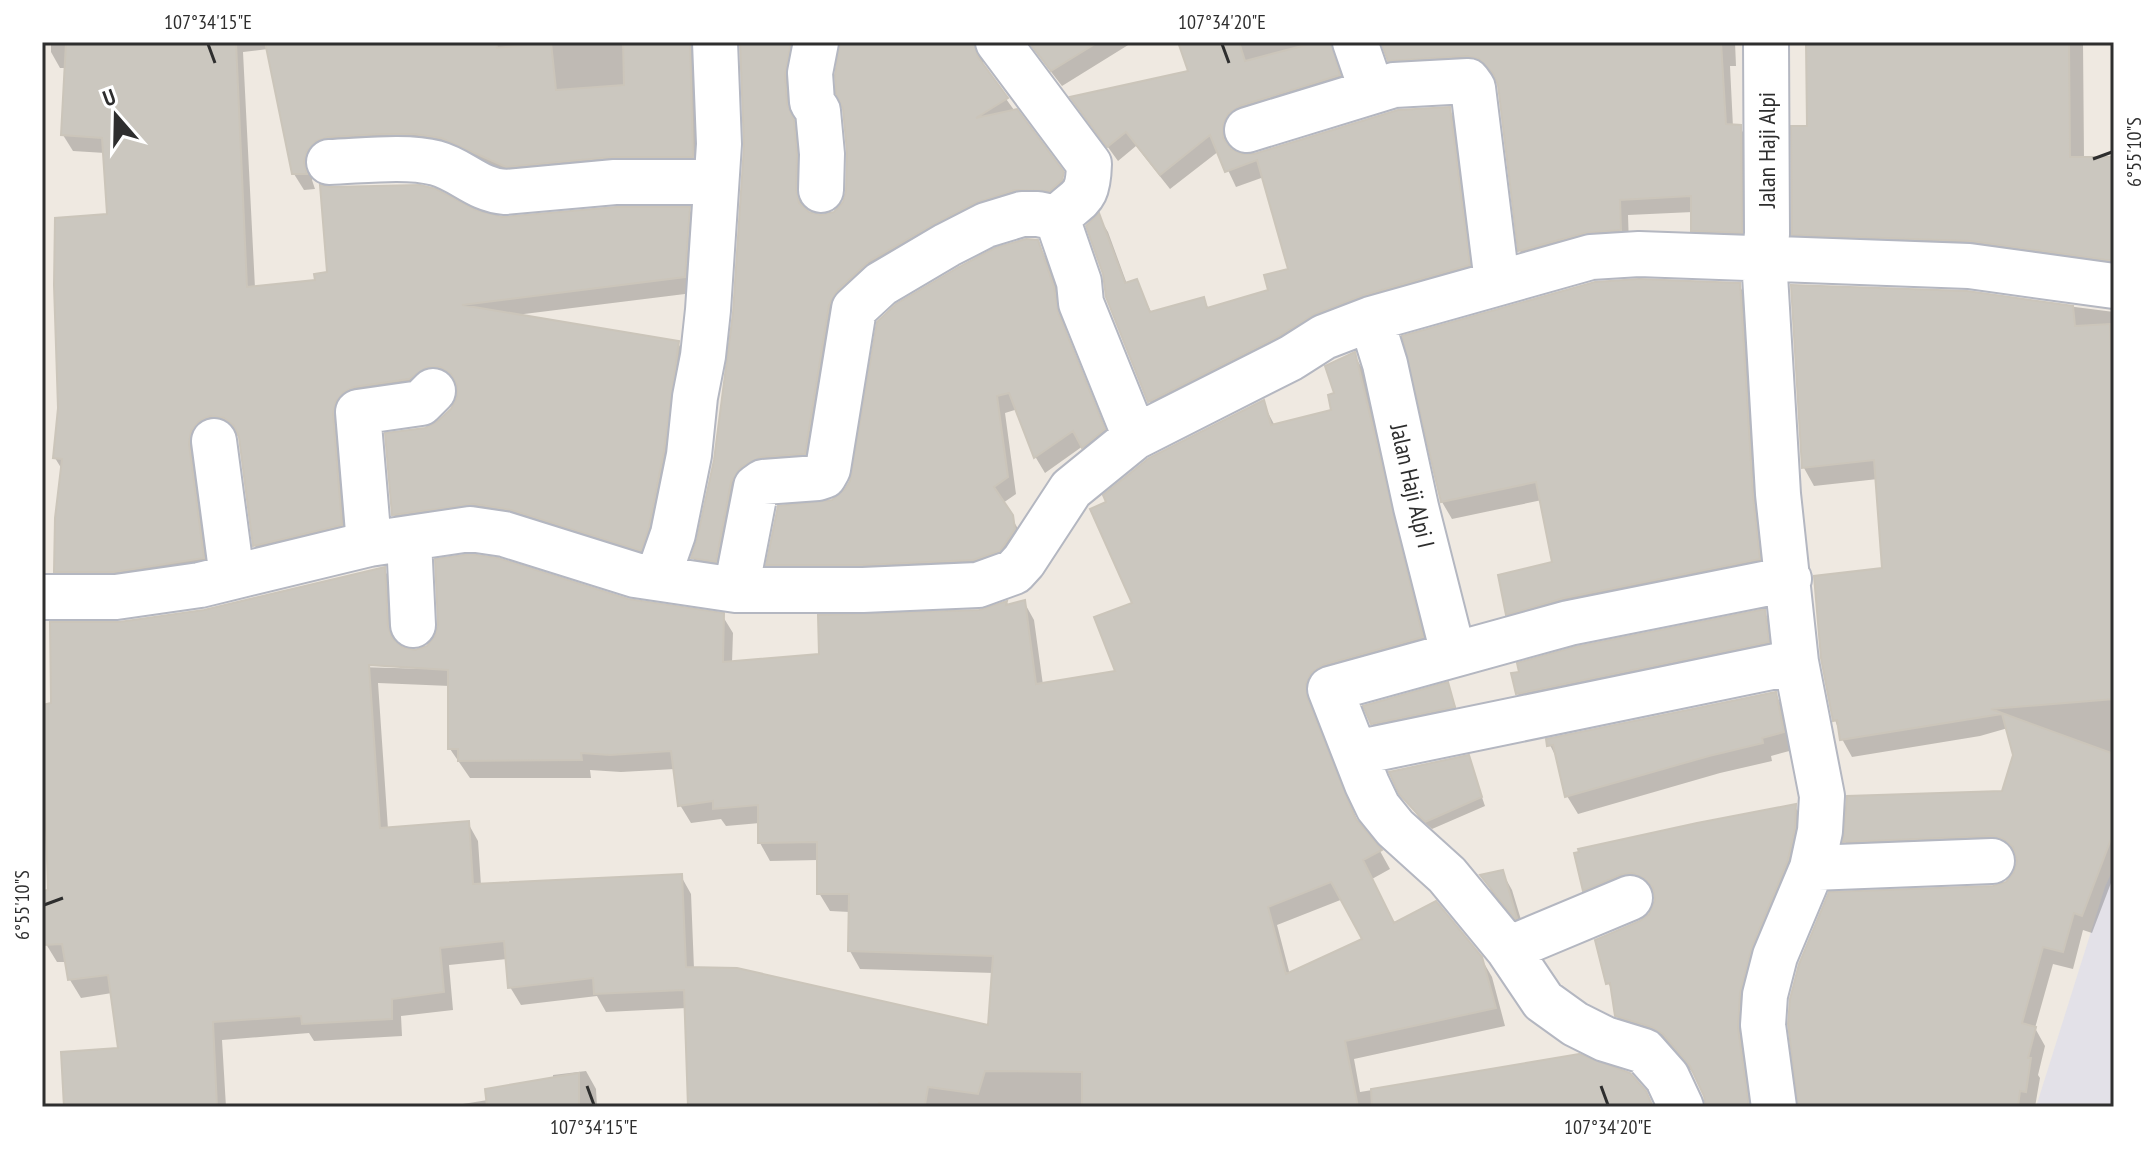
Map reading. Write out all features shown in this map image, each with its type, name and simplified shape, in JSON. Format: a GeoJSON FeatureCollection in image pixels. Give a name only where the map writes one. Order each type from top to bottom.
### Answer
{"type":"FeatureCollection","features":[{"type":"Feature","properties":{"kind":"street"},"geometry":{"type":"LineString","coordinates":[[658,577],[673,534],[689,455],[708,310],[719,144],[715,42]]}},
{"type":"Feature","properties":{"kind":"street"},"geometry":{"type":"LineString","coordinates":[[816,42],[810,73],[812,102],[818,111],[820,126],[821,190]]}},
{"type":"Feature","properties":{"kind":"street"},"geometry":{"type":"LineString","coordinates":[[736,590],[756,487],[763,482],[818,478],[824,476],[828,469],[854,309],[881,284],[986,225],[1022,214],[1057,218],[1082,199],[1088,185],[1089,164],[998,42]]}},
{"type":"Feature","properties":{"kind":"street"},"geometry":{"type":"LineString","coordinates":[[1355,42],[1372,91]]}},
{"type":"Feature","properties":{"kind":"street","name":"Jalan Haji Alpi"},"geometry":{"type":"LineString","coordinates":[[1766,42],[1767,234],[1764,258],[1778,494],[1796,662],[1822,796],[1820,831],[1812,868],[1775,956],[1765,995],[1763,1025],[1774,1107]]}},
{"type":"Feature","properties":{"kind":"street"},"geometry":{"type":"LineString","coordinates":[[1247,130],[1394,85],[1468,81],[1497,282]]}},
{"type":"Feature","properties":{"kind":"street"},"geometry":{"type":"LineString","coordinates":[[329,162],[419,160],[457,170],[472,183],[490,191],[505,192],[615,182],[715,182]]}},
{"type":"Feature","properties":{"kind":"street"},"geometry":{"type":"LineString","coordinates":[[1057,218],[1079,282],[1081,303],[1135,437]]}},
{"type":"Feature","properties":{"kind":"street"},"geometry":{"type":"LineString","coordinates":[[42,597],[116,597],[200,585],[389,542],[470,529],[556,549],[635,575],[736,590],[955,588],[978,585],[1014,572],[1071,489],[1135,437],[1291,358],[1324,337],[1371,319],[1591,257],[1639,254],[1969,266],[2114,286]]}},
{"type":"Feature","properties":{"kind":"street","name":"Jalan Haji Alpi I"},"geometry":{"type":"LineString","coordinates":[[1371,319],[1385,364],[1416,507],[1453,653]]}},
{"type":"Feature","properties":{"kind":"street"},"geometry":{"type":"LineString","coordinates":[[413,625],[389,542],[358,412],[421,403],[433,391]]}},
{"type":"Feature","properties":{"kind":"street"},"geometry":{"type":"LineString","coordinates":[[214,441],[232,577]]}},
{"type":"Feature","properties":{"kind":"street"},"geometry":{"type":"LineString","coordinates":[[1681,1107],[1667,1077],[1644,1051],[1605,1039],[1575,1024],[1543,1001],[1508,949],[1447,875],[1395,828],[1378,807],[1330,689],[1569,623],[1789,579]]}},
{"type":"Feature","properties":{"kind":"street"},"geometry":{"type":"LineString","coordinates":[[1355,753],[1796,662]]}},
{"type":"Feature","properties":{"kind":"street"},"geometry":{"type":"LineString","coordinates":[[1812,868],[1992,861]]}},
{"type":"Feature","properties":{"kind":"street"},"geometry":{"type":"LineString","coordinates":[[1508,949],[1630,898]]}},
{"type":"Feature","properties":{"kind":"shaded area"},"geometry":{"type":"Polygon","coordinates":[[[2114,867],[2114,1107],[2036,1107],[2105,887],[2114,867]]]}},
{"type":"Feature","properties":{"kind":"building"},"geometry":{"type":"Polygon","coordinates":[[[66,42],[236,42],[247,287],[315,280],[314,274],[327,272],[320,185],[420,185],[436,189],[476,210],[502,217],[616,207],[690,207],[685,277],[462,305],[679,341],[664,451],[649,527],[641,551],[511,510],[474,504],[392,515],[385,433],[425,428],[451,409],[457,397],[457,385],[451,374],[440,367],[427,367],[409,379],[354,387],[336,401],[333,414],[342,525],[253,546],[239,437],[234,426],[224,418],[210,416],[199,421],[191,431],[189,444],[204,558],[114,572],[54,572],[55,518],[62,459],[53,458],[58,408],[55,218],[107,214],[102,138],[61,135],[66,42]]]}},
{"type":"Feature","properties":{"kind":"building"},"geometry":{"type":"Polygon","coordinates":[[[265,42],[496,42],[497,48],[551,42],[556,90],[624,85],[623,42],[690,42],[693,157],[613,157],[506,167],[441,138],[382,134],[328,137],[316,141],[307,151],[304,162],[307,174],[292,174],[265,42]]]}},
{"type":"Feature","properties":{"kind":"building"},"geometry":{"type":"Polygon","coordinates":[[[740,42],[791,42],[785,75],[787,104],[794,120],[796,189],[799,203],[809,212],[821,215],[834,212],[843,202],[846,191],[847,152],[843,109],[836,94],[835,75],[840,42],[974,42],[978,57],[1008,98],[976,118],[1017,109],[1064,172],[1062,180],[1050,191],[1015,190],[975,203],[936,223],[868,262],[837,291],[829,305],[805,454],[761,457],[741,467],[731,482],[716,562],[691,558],[714,460],[733,313],[744,146],[740,42]]]}},
{"type":"Feature","properties":{"kind":"building"},"geometry":{"type":"Polygon","coordinates":[[[1029,42],[1098,42],[1051,71],[1029,42]]]}},
{"type":"Feature","properties":{"kind":"building"},"geometry":{"type":"Polygon","coordinates":[[[1178,42],[1239,42],[1245,61],[1317,42],[1331,42],[1340,75],[1240,106],[1228,114],[1223,125],[1223,138],[1231,149],[1242,154],[1254,154],[1398,110],[1450,107],[1470,265],[1364,295],[1315,314],[1279,336],[1148,402],[1106,297],[1103,274],[1086,226],[1099,213],[1125,283],[1137,279],[1150,312],[1204,297],[1207,308],[1268,290],[1264,275],[1288,269],[1257,160],[1225,172],[1210,135],[1160,175],[1126,132],[1107,147],[1070,97],[1188,71],[1178,42]]]}},
{"type":"Feature","properties":{"kind":"building"},"geometry":{"type":"Polygon","coordinates":[[[1381,42],[1721,42],[1726,124],[1741,125],[1742,233],[1691,231],[1691,196],[1620,200],[1621,230],[1585,233],[1518,251],[1498,85],[1493,73],[1479,59],[1467,56],[1388,61],[1381,42]]]}},
{"type":"Feature","properties":{"kind":"building"},"geometry":{"type":"Polygon","coordinates":[[[1806,42],[2069,42],[2070,157],[2114,157],[2114,261],[1970,241],[1792,235],[1791,126],[1807,126],[1806,42]]]}},
{"type":"Feature","properties":{"kind":"building"},"geometry":{"type":"Polygon","coordinates":[[[1026,239],[1038,240],[1054,287],[1058,312],[1105,429],[1082,448],[1073,431],[1034,458],[1009,393],[997,396],[1008,477],[994,487],[1013,515],[1015,529],[1000,551],[973,560],[766,565],[778,506],[832,500],[850,481],[877,322],[896,304],[959,267],[995,248],[1026,239]]]}},
{"type":"Feature","properties":{"kind":"building"},"geometry":{"type":"Polygon","coordinates":[[[1639,279],[1740,283],[1753,496],[1760,559],[1564,598],[1506,615],[1498,575],[1552,562],[1536,482],[1441,502],[1402,336],[1595,282],[1639,279]]]}},
{"type":"Feature","properties":{"kind":"building"},"geometry":{"type":"Polygon","coordinates":[[[1791,285],[1967,291],[2073,306],[2075,326],[2110,324],[2114,421],[2114,699],[1991,709],[2114,754],[2114,831],[2082,916],[2074,913],[2063,952],[2043,947],[2022,1023],[2036,1027],[2028,1058],[2031,1058],[2026,1092],[2020,1091],[2018,1107],[1798,1107],[1788,1024],[1790,999],[1799,964],[1829,892],[1993,886],[2006,882],[2014,872],[2017,861],[2013,847],[2003,839],[1992,836],[1843,842],[1847,796],[2002,791],[2013,755],[2002,714],[1840,740],[1837,720],[1833,721],[1821,658],[1814,576],[1882,568],[1874,460],[1802,468],[1791,285]]]}},
{"type":"Feature","properties":{"kind":"building"},"geometry":{"type":"Polygon","coordinates":[[[1355,352],[1423,637],[1323,665],[1311,673],[1306,684],[1307,697],[1355,818],[1382,850],[1363,860],[1394,923],[1436,901],[1482,957],[1496,1008],[1345,1041],[1358,1107],[1082,1107],[1082,1072],[985,1071],[978,1094],[928,1087],[925,1105],[688,1107],[684,990],[594,994],[593,978],[508,988],[504,941],[440,948],[444,992],[392,999],[392,1019],[302,1024],[301,1016],[213,1022],[217,1107],[64,1107],[61,1052],[118,1048],[108,975],[68,980],[62,944],[44,945],[42,891],[48,890],[42,705],[51,703],[50,622],[119,622],[204,610],[385,567],[388,626],[392,638],[402,647],[415,650],[427,646],[435,636],[438,624],[435,559],[470,554],[498,558],[628,599],[724,613],[723,662],[819,654],[818,615],[979,610],[1007,601],[1006,605],[1025,600],[1036,684],[1115,671],[1094,617],[1132,603],[1090,509],[1106,502],[1103,495],[1149,458],[1264,400],[1271,425],[1331,410],[1328,395],[1334,393],[1325,366],[1355,352]],[[369,665],[380,828],[469,821],[473,884],[682,874],[686,967],[737,968],[988,1025],[993,956],[848,951],[849,894],[817,894],[817,842],[758,843],[758,805],[713,809],[713,801],[678,806],[671,751],[610,755],[581,753],[582,760],[458,761],[458,749],[448,749],[448,670],[369,665]],[[1331,882],[1268,907],[1286,974],[1362,939],[1331,882]]]}},
{"type":"Feature","properties":{"kind":"building"},"geometry":{"type":"Polygon","coordinates":[[[1765,609],[1769,642],[1516,694],[1511,673],[1519,672],[1517,663],[1575,647],[1765,609]]]}},
{"type":"Feature","properties":{"kind":"building"},"geometry":{"type":"Polygon","coordinates":[[[1448,682],[1455,707],[1371,724],[1363,706],[1448,682]]]}},
{"type":"Feature","properties":{"kind":"building"},"geometry":{"type":"Polygon","coordinates":[[[1776,692],[1784,732],[1762,738],[1763,743],[1565,797],[1553,745],[1547,746],[1546,739],[1776,692]]]}},
{"type":"Feature","properties":{"kind":"building"},"geometry":{"type":"Polygon","coordinates":[[[1469,755],[1482,797],[1425,822],[1399,794],[1389,772],[1469,755]]]}},
{"type":"Feature","properties":{"kind":"building"},"geometry":{"type":"Polygon","coordinates":[[[1796,804],[1795,828],[1788,860],[1752,947],[1740,993],[1738,1028],[1749,1107],[1706,1107],[1690,1066],[1663,1034],[1615,1016],[1610,983],[1606,984],[1595,940],[1640,921],[1649,914],[1655,900],[1653,888],[1644,878],[1632,873],[1583,891],[1574,853],[1579,852],[1578,849],[1796,804]]]}},
{"type":"Feature","properties":{"kind":"building"},"geometry":{"type":"Polygon","coordinates":[[[1503,870],[1517,918],[1515,919],[1480,875],[1503,870]]]}},
{"type":"Feature","properties":{"kind":"building"},"geometry":{"type":"Polygon","coordinates":[[[1579,1054],[1630,1073],[1646,1091],[1653,1107],[1372,1107],[1371,1089],[1579,1054]]]}},
{"type":"Feature","properties":{"kind":"building"},"geometry":{"type":"Polygon","coordinates":[[[579,1073],[579,1107],[487,1107],[485,1089],[579,1073]]]}}]}
